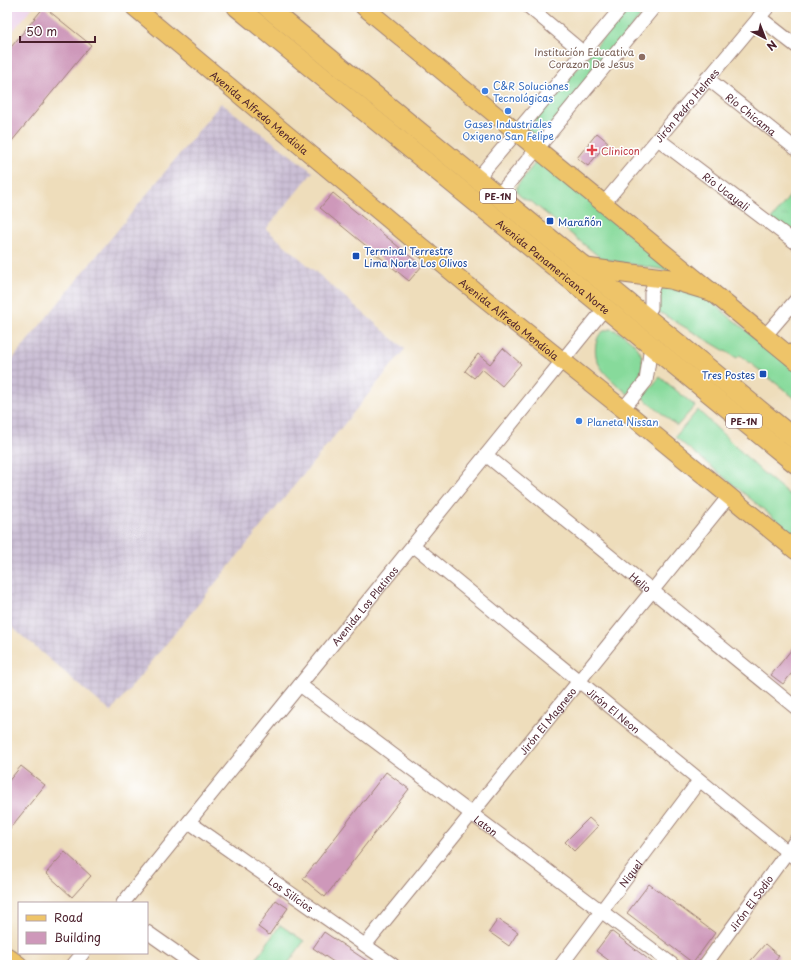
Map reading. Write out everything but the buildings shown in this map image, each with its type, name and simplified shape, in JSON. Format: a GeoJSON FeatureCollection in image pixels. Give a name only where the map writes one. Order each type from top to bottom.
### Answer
{"type":"FeatureCollection","features":[{"type":"Feature","properties":{"kind":"highway"},"geometry":{"type":"LineString","coordinates":[[232,7],[257,24]]}},
{"type":"Feature","properties":{"kind":"highway","name":"Avenida Panamericana Norte"},"geometry":{"type":"LineString","coordinates":[[237,7],[796,464]]}},
{"type":"Feature","properties":{"kind":"highway","name":"Avenida Panamericana Norte"},"geometry":{"type":"LineString","coordinates":[[267,7],[796,440]]}},
{"type":"Feature","properties":{"kind":"highway"},"geometry":{"type":"LineString","coordinates":[[586,268],[687,283],[710,291]]}},
{"type":"Feature","properties":{"kind":"main road","name":"Avenida Alfredo Mendiola"},"geometry":{"type":"LineString","coordinates":[[134,7],[562,362],[623,409],[796,551]]}},
{"type":"Feature","properties":{"kind":"main road"},"geometry":{"type":"LineString","coordinates":[[364,7],[517,134],[604,203],[796,361]]}},
{"type":"Feature","properties":{"kind":"main road"},"geometry":{"type":"LineString","coordinates":[[7,956],[19,965]]}},
{"type":"Feature","properties":{"kind":"street"},"geometry":{"type":"LineString","coordinates":[[529,7],[585,54]]}},
{"type":"Feature","properties":{"kind":"street"},"geometry":{"type":"LineString","coordinates":[[477,179],[585,54],[622,7]]}},
{"type":"Feature","properties":{"kind":"street"},"geometry":{"type":"LineString","coordinates":[[498,196],[654,7]]}},
{"type":"Feature","properties":{"kind":"street"},"geometry":{"type":"LineString","coordinates":[[764,12],[796,46]]}},
{"type":"Feature","properties":{"kind":"street","name":"Jirón Pedro Helmes"},"geometry":{"type":"LineString","coordinates":[[604,203],[707,78],[764,12]]}},
{"type":"Feature","properties":{"kind":"street","name":"Río Chicama"},"geometry":{"type":"LineString","coordinates":[[707,78],[796,149]]}},
{"type":"Feature","properties":{"kind":"street","name":"Río Ucayali"},"geometry":{"type":"LineString","coordinates":[[658,139],[796,243]]}},
{"type":"Feature","properties":{"kind":"street"},"geometry":{"type":"LineString","coordinates":[[651,308],[651,293],[656,278]]}},
{"type":"Feature","properties":{"kind":"street"},"geometry":{"type":"LineString","coordinates":[[765,336],[796,300]]}},
{"type":"Feature","properties":{"kind":"street","name":"Avenida Los Platinos"},"geometry":{"type":"LineString","coordinates":[[124,902],[606,308]]}},
{"type":"Feature","properties":{"kind":"street"},"geometry":{"type":"LineString","coordinates":[[623,409],[646,382],[650,353]]}},
{"type":"Feature","properties":{"kind":"street","name":"Helio"},"geometry":{"type":"LineString","coordinates":[[486,455],[796,708]]}},
{"type":"Feature","properties":{"kind":"street","name":"Jirón El Magneso"},"geometry":{"type":"LineString","coordinates":[[365,945],[728,496]]}},
{"type":"Feature","properties":{"kind":"street","name":"Jirón El Neon"},"geometry":{"type":"LineString","coordinates":[[413,545],[791,856]]}},
{"type":"Feature","properties":{"kind":"street","name":"Laton"},"geometry":{"type":"LineString","coordinates":[[300,685],[673,965]]}},
{"type":"Feature","properties":{"kind":"street","name":"Niquel"},"geometry":{"type":"LineString","coordinates":[[561,965],[698,781]]}},
{"type":"Feature","properties":{"kind":"street","name":"Los Silicios"},"geometry":{"type":"LineString","coordinates":[[189,822],[393,965]]}},
{"type":"Feature","properties":{"kind":"street","name":"Jirón El Sodio"},"geometry":{"type":"LineString","coordinates":[[705,965],[791,856],[796,840]]}},
{"type":"Feature","properties":{"kind":"street"},"geometry":{"type":"LineString","coordinates":[[148,933],[194,965]]}},
{"type":"Feature","properties":{"kind":"street"},"geometry":{"type":"LineString","coordinates":[[73,965],[82,954]]}},
{"type":"Feature","properties":{"kind":"shaded area"},"geometry":{"type":"Polygon","coordinates":[[[7,7],[33,7],[7,38],[7,7]]]}},
{"type":"Feature","properties":{"kind":"shaded area"},"geometry":{"type":"Polygon","coordinates":[[[221,103],[313,172],[266,229],[405,349],[111,712],[7,623],[7,366],[221,103]]]}},
{"type":"Feature","properties":{"kind":"green space"},"geometry":{"type":"Polygon","coordinates":[[[629,7],[648,7],[541,139],[527,129],[629,7]]]}},
{"type":"Feature","properties":{"kind":"green space"},"geometry":{"type":"Polygon","coordinates":[[[539,162],[546,166],[676,272],[602,259],[533,203],[521,197],[518,193],[517,186],[535,163],[539,162]]]}},
{"type":"Feature","properties":{"kind":"green space"},"geometry":{"type":"Polygon","coordinates":[[[796,188],[796,240],[771,220],[796,188]]]}},
{"type":"Feature","properties":{"kind":"green space"},"geometry":{"type":"Polygon","coordinates":[[[665,286],[703,295],[796,371],[796,399],[740,355],[737,358],[654,309],[655,295],[665,286]]]}},
{"type":"Feature","properties":{"kind":"green space"},"geometry":{"type":"Polygon","coordinates":[[[611,329],[628,338],[641,353],[642,367],[640,374],[628,394],[609,377],[599,364],[596,357],[595,349],[599,335],[606,330],[611,329]]]}},
{"type":"Feature","properties":{"kind":"green space"},"geometry":{"type":"Polygon","coordinates":[[[660,377],[695,406],[677,426],[642,397],[660,377]]]}},
{"type":"Feature","properties":{"kind":"green space"},"geometry":{"type":"Polygon","coordinates":[[[698,410],[762,472],[796,500],[796,536],[675,437],[698,410]]]}},
{"type":"Feature","properties":{"kind":"green space"},"geometry":{"type":"Polygon","coordinates":[[[280,925],[304,941],[287,965],[252,965],[280,925]]]}},
{"type":"Feature","properties":{"kind":"place","name":"Institución Educativa Corazon De Jesus"},"geometry":{"type":"Point","coordinates":[642,57]}},
{"type":"Feature","properties":{"kind":"place","name":"C&R Soluciones Tecnológicas"},"geometry":{"type":"Point","coordinates":[485,91]}},
{"type":"Feature","properties":{"kind":"place","name":"Gases Industriales Oxigeno San Felipe"},"geometry":{"type":"Point","coordinates":[508,111]}},
{"type":"Feature","properties":{"kind":"place","name":"Clinicon"},"geometry":{"type":"Point","coordinates":[592,150]}},
{"type":"Feature","properties":{"kind":"place","name":"Marañón"},"geometry":{"type":"Point","coordinates":[550,221]}},
{"type":"Feature","properties":{"kind":"place","name":"Terminal Terrestre Lima Norte Los Olivos"},"geometry":{"type":"Point","coordinates":[356,256]}},
{"type":"Feature","properties":{"kind":"place","name":"Tres Postes"},"geometry":{"type":"Point","coordinates":[763,374]}},
{"type":"Feature","properties":{"kind":"place","name":"Planeta Nissan"},"geometry":{"type":"Point","coordinates":[579,421]}}]}
